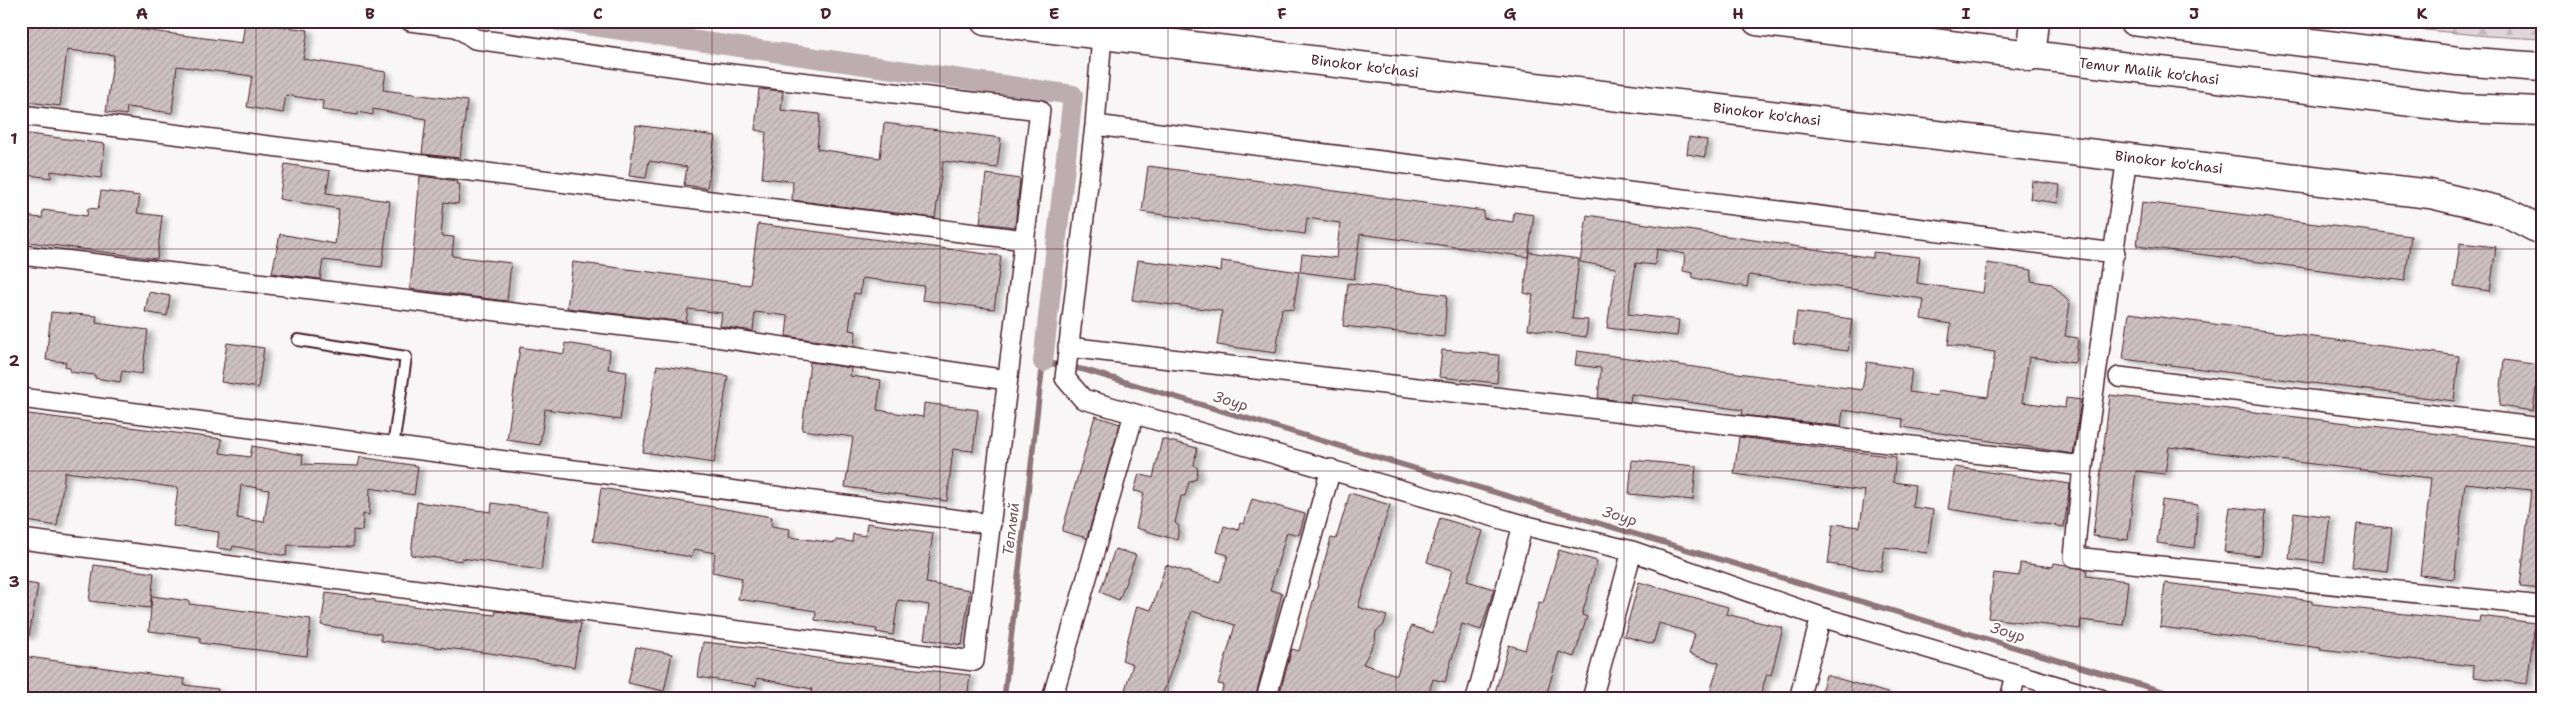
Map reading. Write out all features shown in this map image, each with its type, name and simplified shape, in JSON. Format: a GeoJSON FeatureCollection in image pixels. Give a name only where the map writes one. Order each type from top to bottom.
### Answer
{"type":"FeatureCollection","features":[{"type":"Feature","properties":{"kind":"main road","name":"Binokor ko'chasi"},"geometry":{"type":"LineString","coordinates":[[985,21],[2127,157],[2438,196],[2506,212],[2542,231]]}},
{"type":"Feature","properties":{"kind":"main road","name":"Temur Malik ko'chasi"},"geometry":{"type":"LineString","coordinates":[[1757,21],[2031,57],[2460,108],[2542,111]]}},
{"type":"Feature","properties":{"kind":"main road"},"geometry":{"type":"LineString","coordinates":[[2031,57],[2035,21]]}},
{"type":"Feature","properties":{"kind":"main road"},"geometry":{"type":"LineString","coordinates":[[2133,21],[2458,61],[2542,67]]}},
{"type":"Feature","properties":{"kind":"street"},"geometry":{"type":"LineString","coordinates":[[21,539],[974,661],[1040,110],[714,72],[476,40],[457,27],[410,21]]}},
{"type":"Feature","properties":{"kind":"street"},"geometry":{"type":"LineString","coordinates":[[1102,35],[1095,125],[1065,378],[1082,398],[1522,525],[1632,551],[1821,618],[2101,699]]}},
{"type":"Feature","properties":{"kind":"street"},"geometry":{"type":"LineString","coordinates":[[21,115],[1024,240]]}},
{"type":"Feature","properties":{"kind":"street"},"geometry":{"type":"LineString","coordinates":[[1095,125],[2114,253]]}},
{"type":"Feature","properties":{"kind":"street"},"geometry":{"type":"LineString","coordinates":[[2127,157],[2083,466],[2074,557],[2542,606]]}},
{"type":"Feature","properties":{"kind":"street"},"geometry":{"type":"LineString","coordinates":[[21,255],[699,335],[1008,380]]}},
{"type":"Feature","properties":{"kind":"street"},"geometry":{"type":"LineString","coordinates":[[1068,347],[2083,466]]}},
{"type":"Feature","properties":{"kind":"street"},"geometry":{"type":"LineString","coordinates":[[2119,377],[2542,428]]}},
{"type":"Feature","properties":{"kind":"street"},"geometry":{"type":"LineString","coordinates":[[21,398],[990,524]]}},
{"type":"Feature","properties":{"kind":"street"},"geometry":{"type":"LineString","coordinates":[[1052,699],[1134,414]]}},
{"type":"Feature","properties":{"kind":"street"},"geometry":{"type":"LineString","coordinates":[[1266,699],[1331,469]]}},
{"type":"Feature","properties":{"kind":"street"},"geometry":{"type":"LineString","coordinates":[[1476,699],[1522,525]]}},
{"type":"Feature","properties":{"kind":"street"},"geometry":{"type":"LineString","coordinates":[[1592,699],[1632,551]]}},
{"type":"Feature","properties":{"kind":"street"},"geometry":{"type":"LineString","coordinates":[[1799,699],[1821,618]]}},
{"type":"Feature","properties":{"kind":"street"},"geometry":{"type":"LineString","coordinates":[[2010,699],[2016,675]]}},
{"type":"Feature","properties":{"kind":"lane"},"geometry":{"type":"LineString","coordinates":[[298,340],[406,357],[393,447]]}},
{"type":"Feature","properties":{"kind":"green space"},"geometry":{"type":"Polygon","coordinates":[[[2333,21],[2542,21],[2542,39],[2488,36],[2333,21]]]}},
{"type":"Feature","properties":{"kind":"building"},"geometry":{"type":"Polygon","coordinates":[[[28,21],[75,21],[242,43],[245,21],[308,30],[303,59],[386,72],[383,90],[467,101],[460,158],[422,154],[426,119],[373,109],[373,115],[358,112],[358,115],[322,110],[323,101],[286,95],[283,113],[247,107],[252,76],[177,66],[172,113],[127,107],[126,115],[106,112],[114,55],[67,50],[60,106],[21,101],[21,69],[28,21]]]}},
{"type":"Feature","properties":{"kind":"building"},"geometry":{"type":"Polygon","coordinates":[[[759,89],[783,91],[781,110],[820,114],[817,149],[880,158],[884,123],[1001,138],[997,168],[943,161],[935,218],[792,200],[793,181],[762,178],[766,132],[755,130],[759,89]]]}},
{"type":"Feature","properties":{"kind":"building"},"geometry":{"type":"Polygon","coordinates":[[[636,125],[715,136],[707,188],[684,185],[687,167],[649,161],[646,178],[629,176],[636,125]]]}},
{"type":"Feature","properties":{"kind":"building"},"geometry":{"type":"Polygon","coordinates":[[[21,133],[105,144],[101,178],[51,171],[51,178],[21,174],[21,133]]]}},
{"type":"Feature","properties":{"kind":"building"},"geometry":{"type":"Polygon","coordinates":[[[1689,137],[1707,140],[1705,157],[1687,154],[1689,137]]]}},
{"type":"Feature","properties":{"kind":"building"},"geometry":{"type":"Polygon","coordinates":[[[285,164],[330,171],[326,193],[390,201],[382,267],[323,260],[320,279],[272,273],[280,234],[335,244],[339,209],[279,199],[285,164]]]}},
{"type":"Feature","properties":{"kind":"building"},"geometry":{"type":"Polygon","coordinates":[[[1148,166],[1484,211],[1483,218],[1513,222],[1514,212],[1534,215],[1528,257],[1360,234],[1354,279],[1300,272],[1302,254],[1336,258],[1340,223],[1307,218],[1305,234],[1142,212],[1148,166]]]}},
{"type":"Feature","properties":{"kind":"building"},"geometry":{"type":"Polygon","coordinates":[[[986,174],[1020,179],[1015,227],[980,223],[986,174]]]}},
{"type":"Feature","properties":{"kind":"building"},"geometry":{"type":"Polygon","coordinates":[[[420,176],[457,181],[456,184],[460,184],[458,204],[444,202],[441,236],[454,237],[452,256],[511,263],[507,301],[410,289],[420,176]]]}},
{"type":"Feature","properties":{"kind":"building"},"geometry":{"type":"Polygon","coordinates":[[[2032,181],[2060,185],[2058,203],[2030,199],[2032,181]]]}},
{"type":"Feature","properties":{"kind":"building"},"geometry":{"type":"Polygon","coordinates":[[[101,191],[140,196],[137,213],[162,216],[157,259],[21,241],[23,216],[42,218],[43,210],[87,216],[88,208],[98,209],[101,191]]]}},
{"type":"Feature","properties":{"kind":"building"},"geometry":{"type":"Polygon","coordinates":[[[2142,202],[2411,236],[2405,281],[2137,246],[2142,202]]]}},
{"type":"Feature","properties":{"kind":"building"},"geometry":{"type":"Polygon","coordinates":[[[1587,215],[1873,258],[1873,252],[1920,257],[1917,283],[1983,293],[1987,263],[2032,270],[2031,281],[2052,284],[2070,303],[2065,336],[2078,338],[2075,363],[2029,357],[2022,402],[2065,408],[2066,398],[2081,400],[2073,454],[1902,427],[1903,419],[1843,410],[1841,426],[1742,415],[1743,410],[1631,394],[1630,402],[1598,398],[1601,368],[1575,365],[1577,351],[1862,390],[1867,362],[1912,369],[1909,392],[1937,396],[1938,390],[1988,397],[1995,352],[1948,345],[1951,324],[1921,319],[1924,299],[1749,275],[1747,287],[1693,278],[1693,273],[1683,271],[1685,254],[1657,249],[1655,265],[1636,263],[1628,314],[1679,320],[1677,336],[1607,328],[1616,268],[1580,262],[1587,215]]]}},
{"type":"Feature","properties":{"kind":"building"},"geometry":{"type":"Polygon","coordinates":[[[758,224],[1001,256],[994,309],[922,300],[924,286],[862,278],[860,294],[854,293],[849,330],[856,331],[854,346],[786,336],[788,316],[755,312],[753,331],[720,326],[722,313],[688,309],[686,322],[567,308],[573,262],[750,285],[758,224]]]}},
{"type":"Feature","properties":{"kind":"building"},"geometry":{"type":"Polygon","coordinates":[[[2460,243],[2496,247],[2490,291],[2454,286],[2460,243]]]}},
{"type":"Feature","properties":{"kind":"building"},"geometry":{"type":"Polygon","coordinates":[[[1529,252],[1579,259],[1572,319],[1588,320],[1586,337],[1528,329],[1533,295],[1524,293],[1529,252]]]}},
{"type":"Feature","properties":{"kind":"building"},"geometry":{"type":"Polygon","coordinates":[[[1138,260],[1221,271],[1222,261],[1299,272],[1293,310],[1282,308],[1276,353],[1217,345],[1222,311],[1132,300],[1138,260]]]}},
{"type":"Feature","properties":{"kind":"building"},"geometry":{"type":"Polygon","coordinates":[[[1348,283],[1447,295],[1444,337],[1343,326],[1348,283]]]}},
{"type":"Feature","properties":{"kind":"building"},"geometry":{"type":"Polygon","coordinates":[[[149,292],[170,296],[167,316],[145,312],[149,292]]]}},
{"type":"Feature","properties":{"kind":"building"},"geometry":{"type":"Polygon","coordinates":[[[51,312],[97,316],[96,323],[148,330],[142,374],[122,371],[120,382],[95,378],[95,375],[70,372],[70,368],[65,367],[66,362],[46,360],[51,312]]]}},
{"type":"Feature","properties":{"kind":"building"},"geometry":{"type":"Polygon","coordinates":[[[1797,312],[1852,319],[1848,351],[1793,344],[1797,312]]]}},
{"type":"Feature","properties":{"kind":"building"},"geometry":{"type":"Polygon","coordinates":[[[2129,313],[2459,356],[2454,401],[2123,359],[2129,313]]]}},
{"type":"Feature","properties":{"kind":"building"},"geometry":{"type":"Polygon","coordinates":[[[227,343],[264,348],[258,388],[221,382],[227,343]]]}},
{"type":"Feature","properties":{"kind":"building"},"geometry":{"type":"Polygon","coordinates":[[[565,343],[610,350],[608,369],[627,372],[620,420],[545,409],[540,445],[507,440],[520,347],[564,354],[565,343]]]}},
{"type":"Feature","properties":{"kind":"building"},"geometry":{"type":"Polygon","coordinates":[[[1442,350],[1499,355],[1497,383],[1439,377],[1442,350]]]}},
{"type":"Feature","properties":{"kind":"building"},"geometry":{"type":"Polygon","coordinates":[[[2504,360],[2539,365],[2533,411],[2499,406],[2504,360]]]}},
{"type":"Feature","properties":{"kind":"building"},"geometry":{"type":"Polygon","coordinates":[[[810,362],[851,368],[850,376],[881,380],[877,410],[923,417],[924,403],[978,410],[973,451],[953,449],[947,501],[845,487],[853,437],[802,430],[810,362]]]}},
{"type":"Feature","properties":{"kind":"building"},"geometry":{"type":"Polygon","coordinates":[[[657,365],[728,376],[714,463],[643,452],[657,365]]]}},
{"type":"Feature","properties":{"kind":"building"},"geometry":{"type":"Polygon","coordinates":[[[2110,395],[2542,446],[2542,589],[2520,587],[2531,490],[2465,483],[2454,579],[2420,575],[2431,478],[2169,447],[2165,474],[2136,471],[2128,540],[2093,536],[2110,395]]]}},
{"type":"Feature","properties":{"kind":"building"},"geometry":{"type":"Polygon","coordinates":[[[21,413],[222,439],[220,453],[250,457],[252,446],[303,455],[302,464],[358,466],[360,457],[418,466],[414,495],[370,488],[369,515],[363,514],[362,531],[353,530],[353,547],[288,545],[286,556],[233,546],[232,550],[217,548],[219,532],[173,526],[178,488],[65,472],[57,526],[21,520],[21,413]],[[241,485],[237,518],[264,522],[269,490],[241,485]]]}},
{"type":"Feature","properties":{"kind":"building"},"geometry":{"type":"Polygon","coordinates":[[[1095,416],[1120,424],[1087,538],[1062,531],[1095,416]]]}},
{"type":"Feature","properties":{"kind":"building"},"geometry":{"type":"Polygon","coordinates":[[[1739,437],[1896,457],[1893,482],[1915,485],[1912,507],[1933,510],[1927,553],[1885,547],[1881,571],[1828,564],[1833,524],[1860,527],[1865,491],[1734,474],[1739,437]]]}},
{"type":"Feature","properties":{"kind":"building"},"geometry":{"type":"Polygon","coordinates":[[[1162,439],[1197,448],[1194,465],[1198,469],[1196,479],[1189,482],[1185,496],[1181,496],[1175,523],[1179,526],[1177,540],[1136,528],[1144,493],[1134,491],[1139,474],[1153,478],[1162,439]]]}},
{"type":"Feature","properties":{"kind":"building"},"geometry":{"type":"Polygon","coordinates":[[[1632,460],[1696,466],[1693,500],[1629,494],[1632,460]]]}},
{"type":"Feature","properties":{"kind":"building"},"geometry":{"type":"Polygon","coordinates":[[[1955,467],[2070,484],[2064,527],[1948,509],[1955,467]]]}},
{"type":"Feature","properties":{"kind":"building"},"geometry":{"type":"Polygon","coordinates":[[[601,488],[772,517],[771,526],[790,529],[789,537],[835,543],[836,540],[852,542],[853,534],[865,536],[867,523],[933,533],[926,583],[970,590],[962,645],[924,639],[929,605],[898,600],[893,635],[876,632],[877,629],[815,620],[816,611],[738,599],[742,578],[712,572],[715,553],[694,549],[692,557],[593,541],[601,488]]]}},
{"type":"Feature","properties":{"kind":"building"},"geometry":{"type":"Polygon","coordinates":[[[1350,493],[1390,505],[1358,607],[1387,616],[1383,626],[1376,631],[1375,641],[1363,664],[1397,675],[1411,626],[1433,633],[1452,570],[1427,562],[1440,518],[1483,531],[1467,581],[1494,589],[1481,630],[1462,624],[1445,682],[1433,679],[1427,699],[1278,699],[1292,649],[1299,651],[1331,538],[1336,539],[1350,493]]]}},
{"type":"Feature","properties":{"kind":"building"},"geometry":{"type":"Polygon","coordinates":[[[1252,499],[1305,514],[1299,535],[1287,532],[1270,590],[1282,593],[1255,699],[1219,699],[1224,685],[1218,684],[1235,625],[1192,611],[1161,699],[1122,699],[1133,664],[1122,660],[1137,606],[1151,610],[1166,565],[1220,582],[1228,555],[1217,552],[1224,526],[1238,530],[1240,523],[1244,524],[1252,499]]]}},
{"type":"Feature","properties":{"kind":"building"},"geometry":{"type":"Polygon","coordinates":[[[2162,500],[2198,505],[2194,548],[2157,543],[2162,500]]]}},
{"type":"Feature","properties":{"kind":"building"},"geometry":{"type":"Polygon","coordinates":[[[417,502],[491,512],[492,503],[549,511],[541,570],[462,558],[462,561],[411,555],[417,502]]]}},
{"type":"Feature","properties":{"kind":"building"},"geometry":{"type":"Polygon","coordinates":[[[2230,507],[2266,511],[2261,556],[2224,552],[2230,507]]]}},
{"type":"Feature","properties":{"kind":"building"},"geometry":{"type":"Polygon","coordinates":[[[2294,512],[2330,517],[2324,563],[2289,559],[2294,512]]]}},
{"type":"Feature","properties":{"kind":"building"},"geometry":{"type":"Polygon","coordinates":[[[2357,524],[2392,528],[2387,571],[2352,567],[2357,524]]]}},
{"type":"Feature","properties":{"kind":"building"},"geometry":{"type":"Polygon","coordinates":[[[1115,549],[1136,555],[1119,600],[1100,592],[1115,549]]]}},
{"type":"Feature","properties":{"kind":"building"},"geometry":{"type":"Polygon","coordinates":[[[1559,550],[1597,561],[1582,615],[1587,617],[1574,657],[1559,652],[1545,699],[1493,699],[1509,645],[1525,650],[1539,602],[1543,603],[1559,550]]]}},
{"type":"Feature","properties":{"kind":"building"},"geometry":{"type":"Polygon","coordinates":[[[2020,563],[2053,567],[2054,563],[2066,565],[2087,570],[2086,576],[2128,581],[2123,625],[2081,620],[2080,629],[1988,618],[1994,573],[2019,576],[2020,563]]]}},
{"type":"Feature","properties":{"kind":"building"},"geometry":{"type":"Polygon","coordinates":[[[94,565],[154,573],[150,608],[89,601],[94,565]]]}},
{"type":"Feature","properties":{"kind":"building"},"geometry":{"type":"Polygon","coordinates":[[[21,582],[38,585],[29,636],[21,635],[21,582]]]}},
{"type":"Feature","properties":{"kind":"building"},"geometry":{"type":"Polygon","coordinates":[[[1639,582],[1728,607],[1726,614],[1783,628],[1771,675],[1767,674],[1759,699],[1708,699],[1719,663],[1689,654],[1695,634],[1659,623],[1653,644],[1624,636],[1639,582]]]}},
{"type":"Feature","properties":{"kind":"building"},"geometry":{"type":"Polygon","coordinates":[[[2165,583],[2313,601],[2313,604],[2479,622],[2480,616],[2535,623],[2527,684],[2473,677],[2474,666],[2320,649],[2321,647],[2160,627],[2165,583]]]}},
{"type":"Feature","properties":{"kind":"building"},"geometry":{"type":"Polygon","coordinates":[[[326,593],[375,600],[375,602],[495,615],[496,611],[581,623],[574,667],[490,653],[381,641],[381,634],[321,625],[326,593]]]}},
{"type":"Feature","properties":{"kind":"building"},"geometry":{"type":"Polygon","coordinates":[[[152,596],[189,601],[189,604],[311,619],[307,656],[200,643],[200,637],[149,631],[152,596]]]}},
{"type":"Feature","properties":{"kind":"building"},"geometry":{"type":"Polygon","coordinates":[[[703,642],[775,650],[816,658],[970,675],[967,699],[836,699],[836,697],[811,693],[812,689],[757,678],[756,686],[698,677],[703,642]]]}},
{"type":"Feature","properties":{"kind":"building"},"geometry":{"type":"Polygon","coordinates":[[[636,647],[672,654],[664,691],[628,683],[636,647]]]}},
{"type":"Feature","properties":{"kind":"building"},"geometry":{"type":"Polygon","coordinates":[[[21,656],[185,679],[184,685],[218,689],[217,699],[21,699],[21,656]]]}},
{"type":"Feature","properties":{"kind":"building"},"geometry":{"type":"Polygon","coordinates":[[[1826,675],[1894,695],[1894,699],[1819,699],[1826,675]]]}},
{"type":"Feature","properties":{"kind":"waterway"},"geometry":{"type":"LineString","coordinates":[[559,21],[1073,95],[1043,362]]}},
{"type":"Feature","properties":{"kind":"waterway","name":"Зоур"},"geometry":{"type":"LineString","coordinates":[[1004,699],[1043,362],[1085,370],[2188,699]]}},
{"type":"Feature","properties":{"kind":"water label","name":"Теплый"},"geometry":{"type":"Point","coordinates":[1011,529]}}]}
